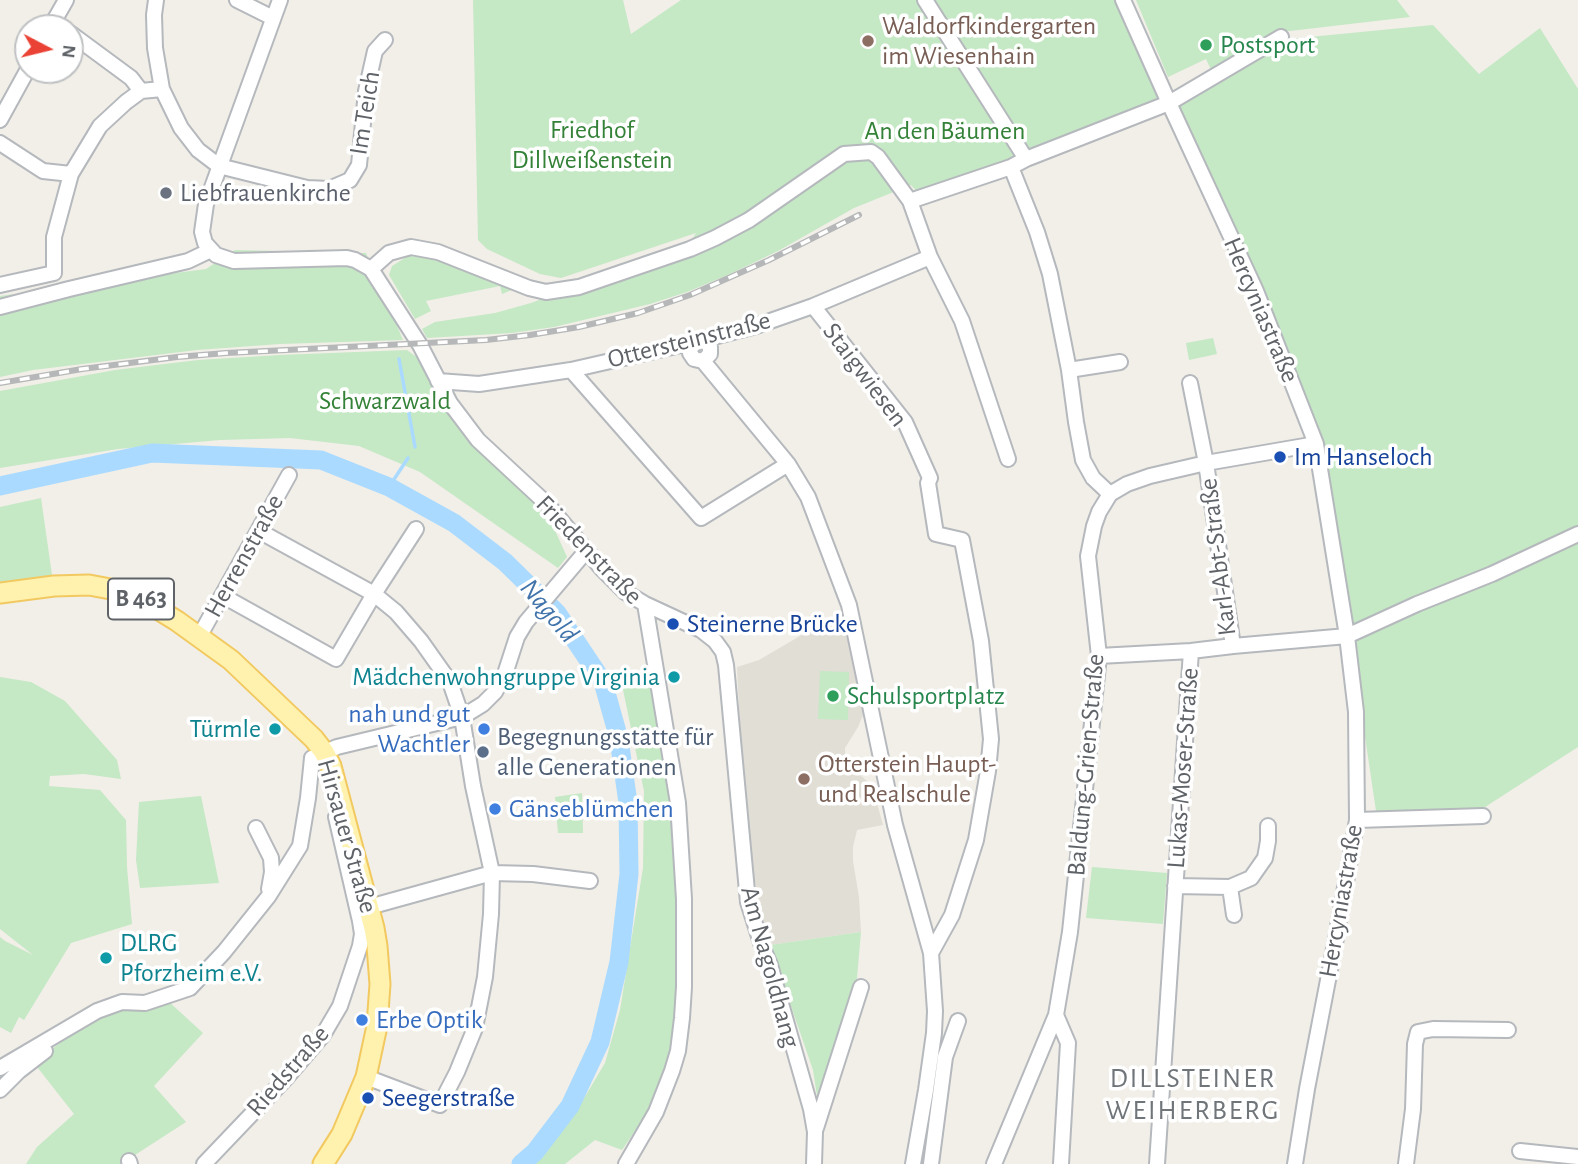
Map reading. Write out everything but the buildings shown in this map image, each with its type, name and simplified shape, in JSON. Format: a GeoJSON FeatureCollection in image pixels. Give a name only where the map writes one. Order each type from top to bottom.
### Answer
{"type":"FeatureCollection","features":[{"type":"Feature","properties":{"kind":"main road","name":"Hirsauer Straße"},"geometry":{"type":"LineString","coordinates":[[0,593],[75,585],[109,588],[152,604],[231,660],[314,738],[324,752],[331,766],[369,907],[377,946],[380,984],[377,1026],[366,1077],[342,1134],[323,1164]]}},
{"type":"Feature","properties":{"kind":"street"},"geometry":{"type":"LineString","coordinates":[[156,0],[155,48],[162,89],[181,128],[199,151],[219,166]]}},
{"type":"Feature","properties":{"kind":"street"},"geometry":{"type":"LineString","coordinates":[[237,0],[273,18]]}},
{"type":"Feature","properties":{"kind":"street"},"geometry":{"type":"LineString","coordinates":[[279,0],[206,204],[202,232],[205,243],[211,250],[224,258],[246,261],[347,258],[371,269],[389,253],[411,247],[438,252],[537,290],[553,291],[579,287],[690,249],[749,220],[844,154],[871,152],[878,157],[910,201],[930,257],[962,321],[1008,459]]}},
{"type":"Feature","properties":{"kind":"street"},"geometry":{"type":"LineString","coordinates":[[925,0],[1026,159]]}},
{"type":"Feature","properties":{"kind":"street","name":"Hercyniastraße"},"geometry":{"type":"LineString","coordinates":[[1124,0],[1256,291],[1316,444],[1347,636],[1356,712],[1357,820],[1295,1164]]}},
{"type":"Feature","properties":{"kind":"street"},"geometry":{"type":"LineString","coordinates":[[910,201],[1011,167],[1169,103],[1281,37]]}},
{"type":"Feature","properties":{"kind":"street","name":"Im Teich"},"geometry":{"type":"LineString","coordinates":[[219,166],[307,188],[329,189],[350,180],[359,165],[366,91],[375,51],[386,40]]}},
{"type":"Feature","properties":{"kind":"street"},"geometry":{"type":"LineString","coordinates":[[84,43],[131,78],[141,91]]}},
{"type":"Feature","properties":{"kind":"street"},"geometry":{"type":"LineString","coordinates":[[0,120],[20,84]]}},
{"type":"Feature","properties":{"kind":"street"},"geometry":{"type":"LineString","coordinates":[[68,289],[54,273],[54,237],[71,174],[100,126],[125,102],[141,91],[162,89]]}},
{"type":"Feature","properties":{"kind":"street"},"geometry":{"type":"LineString","coordinates":[[0,143],[43,171],[71,174]]}},
{"type":"Feature","properties":{"kind":"street"},"geometry":{"type":"LineString","coordinates":[[1011,167],[1037,232],[1050,274],[1083,460],[1093,478],[1110,494],[1127,484],[1150,476],[1206,463],[1316,444]]}},
{"type":"Feature","properties":{"kind":"street"},"geometry":{"type":"LineString","coordinates":[[0,307],[188,261],[211,250]]}},
{"type":"Feature","properties":{"kind":"street","name":"Ottersteinstraße"},"geometry":{"type":"LineString","coordinates":[[438,381],[479,384],[571,370],[698,341],[756,326],[813,306],[930,257]]}},
{"type":"Feature","properties":{"kind":"street","name":"Friedenstraße"},"geometry":{"type":"LineString","coordinates":[[371,269],[420,345],[455,410],[478,440],[548,505],[610,579],[645,604],[678,803],[684,899],[684,987],[679,1040],[672,1071],[656,1111],[626,1164]]}},
{"type":"Feature","properties":{"kind":"street"},"geometry":{"type":"LineString","coordinates":[[0,285],[54,273]]}},
{"type":"Feature","properties":{"kind":"street","name":"Staigwiesen"},"geometry":{"type":"LineString","coordinates":[[813,306],[905,422],[930,478],[928,483],[936,534],[962,540],[981,641],[991,739],[988,771],[976,840],[952,915],[931,953]]}},
{"type":"Feature","properties":{"kind":"street"},"geometry":{"type":"LineString","coordinates":[[698,341],[691,347],[690,353],[694,359],[703,361],[788,464],[808,497],[849,605],[895,825],[931,953],[934,1034],[913,1164]]}},
{"type":"Feature","properties":{"kind":"street"},"geometry":{"type":"LineString","coordinates":[[1069,370],[1120,362]]}},
{"type":"Feature","properties":{"kind":"street"},"geometry":{"type":"LineString","coordinates":[[571,370],[701,518],[788,464]]}},
{"type":"Feature","properties":{"kind":"street","name":"Karl-Abt-Straße"},"geometry":{"type":"LineString","coordinates":[[1099,656],[1233,646],[1206,463],[1190,383]]}},
{"type":"Feature","properties":{"kind":"street","name":"Herrenstraße"},"geometry":{"type":"LineString","coordinates":[[199,637],[289,475]]}},
{"type":"Feature","properties":{"kind":"street","name":"Baldung-Grien-Straße"},"geometry":{"type":"LineString","coordinates":[[994,1164],[1056,1015],[1070,932],[1099,656],[1088,556],[1094,526],[1110,494]]}},
{"type":"Feature","properties":{"kind":"street"},"geometry":{"type":"LineString","coordinates":[[223,596],[336,659],[416,529]]}},
{"type":"Feature","properties":{"kind":"street"},"geometry":{"type":"LineString","coordinates":[[259,531],[374,594],[396,612],[450,682],[462,716],[472,786],[492,873],[485,977],[475,1028],[457,1073],[440,1105],[366,1077]]}},
{"type":"Feature","properties":{"kind":"street"},"geometry":{"type":"LineString","coordinates":[[1233,646],[1347,636],[1578,534]]}},
{"type":"Feature","properties":{"kind":"street"},"geometry":{"type":"LineString","coordinates":[[0,1068],[97,1012],[122,1002],[145,1003],[190,988],[268,897],[300,846],[312,758],[337,747],[462,716],[483,704],[495,692],[505,674],[517,637],[526,622],[587,551]]}},
{"type":"Feature","properties":{"kind":"street","name":"Am Nagoldhang"},"geometry":{"type":"LineString","coordinates":[[645,604],[701,630],[715,641],[724,656],[748,902],[770,965],[811,1109],[815,1132]]}},
{"type":"Feature","properties":{"kind":"street","name":"Lukas-Moser-Straße"},"geometry":{"type":"LineString","coordinates":[[1157,1164],[1191,651]]}},
{"type":"Feature","properties":{"kind":"street","name":"Riedstraße"},"geometry":{"type":"LineString","coordinates":[[204,1164],[323,1035],[340,1006],[362,934],[337,823],[336,813],[340,803]]}},
{"type":"Feature","properties":{"kind":"street"},"geometry":{"type":"LineString","coordinates":[[1357,820],[1483,816]]}},
{"type":"Feature","properties":{"kind":"street"},"geometry":{"type":"LineString","coordinates":[[1234,915],[1230,887],[1251,878],[1265,858],[1268,826]]}},
{"type":"Feature","properties":{"kind":"street"},"geometry":{"type":"LineString","coordinates":[[256,828],[271,858],[268,897]]}},
{"type":"Feature","properties":{"kind":"street"},"geometry":{"type":"LineString","coordinates":[[369,907],[492,873],[533,874],[590,881]]}},
{"type":"Feature","properties":{"kind":"street","name":"Lukas-Moser-Straße"},"geometry":{"type":"LineString","coordinates":[[1175,886],[1230,887]]}},
{"type":"Feature","properties":{"kind":"street"},"geometry":{"type":"LineString","coordinates":[[812,1164],[815,1132],[861,987]]}},
{"type":"Feature","properties":{"kind":"street"},"geometry":{"type":"LineString","coordinates":[[1056,1015],[1068,1043],[1061,1164]]}},
{"type":"Feature","properties":{"kind":"street"},"geometry":{"type":"LineString","coordinates":[[931,1164],[945,1058],[958,1021]]}},
{"type":"Feature","properties":{"kind":"street"},"geometry":{"type":"LineString","coordinates":[[1406,1164],[1418,1032],[1433,1029],[1508,1030]]}},
{"type":"Feature","properties":{"kind":"street"},"geometry":{"type":"LineString","coordinates":[[0,1090],[62,1037],[66,1030]]}},
{"type":"Feature","properties":{"kind":"street"},"geometry":{"type":"LineString","coordinates":[[1520,1151],[1578,1157]]}},
{"type":"Feature","properties":{"kind":"shaded area","name":"Otterstein Haupt- und Realschule"},"geometry":{"type":"Polygon","coordinates":[[[846,609],[865,710],[845,748],[845,761],[873,789],[883,825],[857,830],[853,847],[861,932],[770,945],[762,922],[752,865],[741,751],[737,667],[759,660],[846,609]]]}},
{"type":"Feature","properties":{"kind":"green space","name":"Friedhof Dillweißenstein"},"geometry":{"type":"Polygon","coordinates":[[[473,0],[623,0],[631,34],[681,0],[921,0],[1020,159],[918,193],[911,185],[854,208],[778,251],[730,274],[650,304],[554,327],[512,333],[427,338],[422,329],[435,322],[495,313],[531,303],[688,245],[696,233],[561,278],[540,274],[487,249],[478,240],[473,0]]]}},
{"type":"Feature","properties":{"kind":"green space"},"geometry":{"type":"Polygon","coordinates":[[[927,0],[1115,0],[1166,102],[1025,155],[927,0]]]}},
{"type":"Feature","properties":{"kind":"green space","name":"Postsport"},"geometry":{"type":"Polygon","coordinates":[[[1136,0],[1397,0],[1410,17],[1281,32],[1212,72],[1206,59],[1168,77],[1136,0]]]}},
{"type":"Feature","properties":{"kind":"green space"},"geometry":{"type":"Polygon","coordinates":[[[1433,25],[1479,74],[1540,28],[1578,89],[1578,747],[1482,809],[1376,811],[1320,432],[1178,107],[1289,39],[1433,25]]]}},
{"type":"Feature","properties":{"kind":"green space","name":"Schwarzwald"},"geometry":{"type":"Polygon","coordinates":[[[235,250],[366,253],[403,340],[197,350],[33,370],[0,377],[0,296],[206,269],[235,250]]]}},
{"type":"Feature","properties":{"kind":"green space"},"geometry":{"type":"Polygon","coordinates":[[[408,256],[425,257],[499,280],[514,289],[502,294],[500,286],[426,301],[431,311],[415,319],[389,275],[392,266],[408,256]]]}},
{"type":"Feature","properties":{"kind":"green space"},"geometry":{"type":"Polygon","coordinates":[[[1213,338],[1217,354],[1189,360],[1186,343],[1213,338]]]}},
{"type":"Feature","properties":{"kind":"green space","name":"Schwarzwald"},"geometry":{"type":"Polygon","coordinates":[[[407,350],[422,361],[468,441],[549,517],[567,557],[558,568],[420,472],[359,446],[290,438],[220,440],[118,449],[0,468],[0,391],[115,370],[198,360],[407,350]]]}},
{"type":"Feature","properties":{"kind":"green space"},"geometry":{"type":"Polygon","coordinates":[[[41,498],[53,582],[0,589],[0,507],[41,498]]]}},
{"type":"Feature","properties":{"kind":"green space","name":"Schulsportplatz"},"geometry":{"type":"Polygon","coordinates":[[[820,671],[849,672],[848,720],[818,719],[820,671]]]}},
{"type":"Feature","properties":{"kind":"green space"},"geometry":{"type":"Polygon","coordinates":[[[652,676],[673,810],[676,905],[676,1022],[661,1086],[622,1150],[595,1140],[565,1164],[534,1164],[574,1115],[605,1063],[620,1010],[643,868],[644,791],[621,680],[652,676]]]}},
{"type":"Feature","properties":{"kind":"green space"},"geometry":{"type":"Polygon","coordinates":[[[0,677],[31,682],[65,701],[117,760],[121,779],[84,774],[50,776],[49,786],[100,790],[126,820],[132,924],[71,943],[24,1020],[19,1017],[11,1033],[0,1027],[0,937],[33,955],[0,929],[0,677]]]}},
{"type":"Feature","properties":{"kind":"green space"},"geometry":{"type":"Polygon","coordinates":[[[582,793],[583,833],[558,833],[555,797],[582,793]]]}},
{"type":"Feature","properties":{"kind":"green space"},"geometry":{"type":"Polygon","coordinates":[[[201,796],[219,883],[140,888],[136,860],[139,802],[201,796]]]}},
{"type":"Feature","properties":{"kind":"green space"},"geometry":{"type":"Polygon","coordinates":[[[1092,867],[1167,873],[1163,924],[1086,918],[1092,867]]]}},
{"type":"Feature","properties":{"kind":"green space"},"geometry":{"type":"Polygon","coordinates":[[[861,932],[856,989],[819,1109],[813,1070],[770,945],[861,932]]]}},
{"type":"Feature","properties":{"kind":"green space"},"geometry":{"type":"Polygon","coordinates":[[[167,1000],[203,1033],[154,1086],[186,1122],[121,1164],[26,1164],[37,1147],[74,1114],[34,1063],[84,1024],[109,1012],[167,1000]]]}},
{"type":"Feature","properties":{"kind":"waterway"},"geometry":{"type":"LineString","coordinates":[[399,359],[415,447]]}},
{"type":"Feature","properties":{"kind":"waterway","name":"Nagold"},"geometry":{"type":"LineString","coordinates":[[0,486],[152,453],[321,460],[389,487],[454,523],[505,562],[557,613],[603,682],[619,739],[628,803],[629,874],[619,962],[600,1042],[570,1106],[535,1152],[521,1164]]}},
{"type":"Feature","properties":{"kind":"waterway"},"geometry":{"type":"LineString","coordinates":[[389,487],[408,458]]}},
{"type":"Feature","properties":{"kind":"railway"},"geometry":{"type":"LineString","coordinates":[[0,383],[177,357],[486,340],[579,327],[638,313],[690,295],[769,260],[859,215]]}},
{"type":"Feature","properties":{"kind":"place","name":"Waldorfkindergarten im Wiesenhain"},"geometry":{"type":"Point","coordinates":[868,41]}},
{"type":"Feature","properties":{"kind":"place","name":"Postsport"},"geometry":{"type":"Point","coordinates":[1206,45]}},
{"type":"Feature","properties":{"kind":"place","name":"Liebfrauenkirche"},"geometry":{"type":"Point","coordinates":[166,193]}},
{"type":"Feature","properties":{"kind":"place","name":"Im Hanseloch"},"geometry":{"type":"Point","coordinates":[1280,457]}},
{"type":"Feature","properties":{"kind":"place","name":"Steinerne Brücke"},"geometry":{"type":"Point","coordinates":[673,624]}},
{"type":"Feature","properties":{"kind":"place","name":"Mädchenwohngruppe Virginia"},"geometry":{"type":"Point","coordinates":[674,677]}},
{"type":"Feature","properties":{"kind":"place","name":"Schulsportplatz"},"geometry":{"type":"Point","coordinates":[833,696]}},
{"type":"Feature","properties":{"kind":"place","name":"Türmle"},"geometry":{"type":"Point","coordinates":[275,729]}},
{"type":"Feature","properties":{"kind":"place","name":"nah und gut Wachtler"},"geometry":{"type":"Point","coordinates":[484,729]}},
{"type":"Feature","properties":{"kind":"place","name":"Begegnungsstätte für alle Generationen"},"geometry":{"type":"Point","coordinates":[483,752]}},
{"type":"Feature","properties":{"kind":"place","name":"Otterstein Haupt- und Realschule"},"geometry":{"type":"Point","coordinates":[804,779]}},
{"type":"Feature","properties":{"kind":"place","name":"Gänseblümchen"},"geometry":{"type":"Point","coordinates":[495,809]}},
{"type":"Feature","properties":{"kind":"place","name":"DLRG Pforzheim e.V."},"geometry":{"type":"Point","coordinates":[106,958]}},
{"type":"Feature","properties":{"kind":"place","name":"Erbe Optik"},"geometry":{"type":"Point","coordinates":[362,1020]}},
{"type":"Feature","properties":{"kind":"place","name":"Seegerstraße"},"geometry":{"type":"Point","coordinates":[368,1098]}},
{"type":"Feature","properties":{"kind":"district","name":"DILLSTEINER WEIHERBERG"},"geometry":{"type":"Point","coordinates":[1193,1095]}},
{"type":"Feature","properties":{"kind":"park label","name":"An den Bäumen"},"geometry":{"type":"Point","coordinates":[945,131]}}]}
